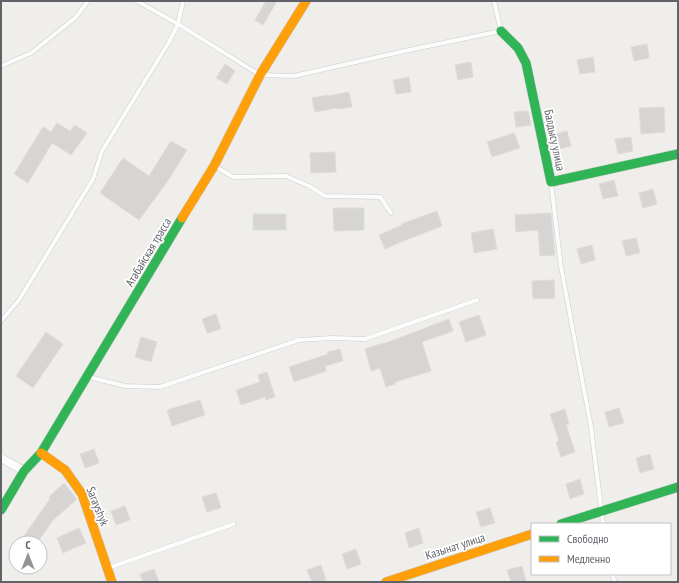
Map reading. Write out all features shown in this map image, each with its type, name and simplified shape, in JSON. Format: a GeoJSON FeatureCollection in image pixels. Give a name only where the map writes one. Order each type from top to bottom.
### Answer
{"type":"FeatureCollection","features":[{"type":"Feature","properties":{"kind":"street","name":"Атабайская трасса"},"geometry":{"type":"LineString","coordinates":[[1,510],[24,471],[41,453],[214,166],[260,75],[306,1]]}},
{"type":"Feature","properties":{"kind":"street","name":"Балдысу улица"},"geometry":{"type":"LineString","coordinates":[[501,31],[518,48],[526,63],[551,182],[678,154]]}},
{"type":"Feature","properties":{"kind":"street","name":"Sarayshyk"},"geometry":{"type":"LineString","coordinates":[[41,453],[65,470],[82,494],[112,582]]}},
{"type":"Feature","properties":{"kind":"street"},"geometry":{"type":"LineString","coordinates":[[1,458],[24,471]]}},
{"type":"Feature","properties":{"kind":"street"},"geometry":{"type":"LineString","coordinates":[[564,523],[678,487]]}},
{"type":"Feature","properties":{"kind":"street","name":"Казынат улица"},"geometry":{"type":"LineString","coordinates":[[386,582],[531,534]]}},
{"type":"Feature","properties":{"kind":"lane"},"geometry":{"type":"LineString","coordinates":[[1,66],[31,53],[75,18],[88,1]]}},
{"type":"Feature","properties":{"kind":"lane"},"geometry":{"type":"LineString","coordinates":[[137,1],[178,24],[260,75],[294,76],[501,31],[494,1]]}},
{"type":"Feature","properties":{"kind":"lane"},"geometry":{"type":"LineString","coordinates":[[1,321],[19,300],[93,179],[102,151],[169,42],[178,24],[183,1]]}},
{"type":"Feature","properties":{"kind":"lane"},"geometry":{"type":"LineString","coordinates":[[214,166],[233,177],[286,176],[309,186],[325,196],[380,197],[391,213]]}},
{"type":"Feature","properties":{"kind":"lane"},"geometry":{"type":"LineString","coordinates":[[551,182],[561,267],[592,427],[603,523]]}},
{"type":"Feature","properties":{"kind":"lane"},"geometry":{"type":"LineString","coordinates":[[87,376],[125,386],[160,387],[299,340],[332,338],[365,339],[477,300]]}},
{"type":"Feature","properties":{"kind":"lane"},"geometry":{"type":"LineString","coordinates":[[107,568],[234,524]]}},
{"type":"Feature","properties":{"kind":"building"},"geometry":{"type":"Polygon","coordinates":[[[266,1],[277,1],[263,25],[255,20],[266,1]]]}},
{"type":"Feature","properties":{"kind":"building"},"geometry":{"type":"Polygon","coordinates":[[[647,44],[649,58],[634,61],[631,47],[647,44]]]}},
{"type":"Feature","properties":{"kind":"building"},"geometry":{"type":"Polygon","coordinates":[[[593,57],[595,72],[580,74],[577,60],[593,57]]]}},
{"type":"Feature","properties":{"kind":"building"},"geometry":{"type":"Polygon","coordinates":[[[471,62],[473,77],[458,80],[455,65],[471,62]]]}},
{"type":"Feature","properties":{"kind":"building"},"geometry":{"type":"Polygon","coordinates":[[[225,64],[235,71],[227,84],[216,78],[225,64]]]}},
{"type":"Feature","properties":{"kind":"building"},"geometry":{"type":"Polygon","coordinates":[[[409,77],[411,92],[396,94],[393,80],[409,77]]]}},
{"type":"Feature","properties":{"kind":"building"},"geometry":{"type":"Polygon","coordinates":[[[349,92],[352,107],[315,112],[312,98],[349,92]]]}},
{"type":"Feature","properties":{"kind":"building"},"geometry":{"type":"Polygon","coordinates":[[[664,107],[665,132],[641,134],[639,108],[664,107]]]}},
{"type":"Feature","properties":{"kind":"building"},"geometry":{"type":"Polygon","coordinates":[[[528,111],[531,125],[516,127],[514,112],[528,111]]]}},
{"type":"Feature","properties":{"kind":"building"},"geometry":{"type":"Polygon","coordinates":[[[57,123],[70,131],[75,125],[87,133],[71,155],[52,143],[28,183],[14,174],[43,127],[51,132],[57,123]]]}},
{"type":"Feature","properties":{"kind":"building"},"geometry":{"type":"Polygon","coordinates":[[[567,131],[571,146],[556,150],[552,135],[567,131]]]}},
{"type":"Feature","properties":{"kind":"building"},"geometry":{"type":"Polygon","coordinates":[[[514,133],[520,148],[492,157],[487,142],[514,133]]]}},
{"type":"Feature","properties":{"kind":"building"},"geometry":{"type":"Polygon","coordinates":[[[631,137],[633,151],[618,154],[615,139],[631,137]]]}},
{"type":"Feature","properties":{"kind":"building"},"geometry":{"type":"Polygon","coordinates":[[[171,141],[187,150],[167,182],[139,220],[100,193],[123,158],[149,176],[171,141]]]}},
{"type":"Feature","properties":{"kind":"building"},"geometry":{"type":"Polygon","coordinates":[[[335,152],[336,172],[311,173],[310,153],[335,152]]]}},
{"type":"Feature","properties":{"kind":"building"},"geometry":{"type":"Polygon","coordinates":[[[614,180],[618,196],[603,199],[599,184],[614,180]]]}},
{"type":"Feature","properties":{"kind":"building"},"geometry":{"type":"Polygon","coordinates":[[[653,189],[657,204],[643,208],[639,193],[653,189]]]}},
{"type":"Feature","properties":{"kind":"building"},"geometry":{"type":"Polygon","coordinates":[[[333,208],[364,208],[364,230],[334,231],[333,208]]]}},
{"type":"Feature","properties":{"kind":"building"},"geometry":{"type":"Polygon","coordinates":[[[437,211],[442,226],[385,249],[379,235],[402,225],[401,224],[437,211]]]}},
{"type":"Feature","properties":{"kind":"building"},"geometry":{"type":"Polygon","coordinates":[[[551,213],[555,255],[540,256],[538,230],[516,232],[515,215],[551,213]]]}},
{"type":"Feature","properties":{"kind":"building"},"geometry":{"type":"Polygon","coordinates":[[[253,214],[286,214],[286,230],[253,230],[253,214]]]}},
{"type":"Feature","properties":{"kind":"building"},"geometry":{"type":"Polygon","coordinates":[[[493,229],[497,249],[474,253],[471,233],[493,229]]]}},
{"type":"Feature","properties":{"kind":"building"},"geometry":{"type":"Polygon","coordinates":[[[636,238],[640,253],[626,256],[622,241],[636,238]]]}},
{"type":"Feature","properties":{"kind":"building"},"geometry":{"type":"Polygon","coordinates":[[[592,245],[595,260],[581,264],[577,249],[592,245]]]}},
{"type":"Feature","properties":{"kind":"building"},"geometry":{"type":"Polygon","coordinates":[[[554,280],[555,298],[533,299],[532,281],[554,280]]]}},
{"type":"Feature","properties":{"kind":"building"},"geometry":{"type":"Polygon","coordinates":[[[216,314],[221,329],[207,333],[202,319],[216,314]]]}},
{"type":"Feature","properties":{"kind":"building"},"geometry":{"type":"Polygon","coordinates":[[[479,315],[486,335],[466,342],[459,322],[479,315]]]}},
{"type":"Feature","properties":{"kind":"building"},"geometry":{"type":"Polygon","coordinates":[[[449,319],[453,331],[422,342],[431,371],[395,382],[395,384],[386,387],[380,368],[371,371],[365,349],[383,344],[449,319]]]}},
{"type":"Feature","properties":{"kind":"building"},"geometry":{"type":"Polygon","coordinates":[[[46,332],[63,344],[33,388],[16,376],[46,332]]]}},
{"type":"Feature","properties":{"kind":"building"},"geometry":{"type":"Polygon","coordinates":[[[141,337],[157,342],[151,362],[135,357],[141,337]]]}},
{"type":"Feature","properties":{"kind":"building"},"geometry":{"type":"Polygon","coordinates":[[[340,349],[343,361],[325,366],[326,371],[294,382],[289,367],[328,354],[327,352],[340,349]]]}},
{"type":"Feature","properties":{"kind":"building"},"geometry":{"type":"Polygon","coordinates":[[[267,372],[275,397],[266,400],[265,397],[241,405],[236,390],[260,382],[258,375],[267,372]]]}},
{"type":"Feature","properties":{"kind":"building"},"geometry":{"type":"Polygon","coordinates":[[[200,400],[205,415],[172,426],[167,410],[200,400]]]}},
{"type":"Feature","properties":{"kind":"building"},"geometry":{"type":"Polygon","coordinates":[[[619,408],[624,423],[609,427],[605,412],[619,408]]]}},
{"type":"Feature","properties":{"kind":"building"},"geometry":{"type":"Polygon","coordinates":[[[565,409],[569,424],[566,425],[575,452],[561,457],[556,442],[559,441],[550,414],[565,409]]]}},
{"type":"Feature","properties":{"kind":"building"},"geometry":{"type":"Polygon","coordinates":[[[94,449],[99,463],[85,468],[80,454],[94,449]]]}},
{"type":"Feature","properties":{"kind":"building"},"geometry":{"type":"Polygon","coordinates":[[[650,454],[654,469],[640,473],[636,458],[650,454]]]}},
{"type":"Feature","properties":{"kind":"building"},"geometry":{"type":"Polygon","coordinates":[[[580,479],[584,494],[570,499],[566,484],[580,479]]]}},
{"type":"Feature","properties":{"kind":"building"},"geometry":{"type":"Polygon","coordinates":[[[64,483],[76,500],[53,520],[43,535],[25,535],[50,499],[49,497],[64,483]]]}},
{"type":"Feature","properties":{"kind":"building"},"geometry":{"type":"Polygon","coordinates":[[[216,493],[221,508],[207,512],[202,497],[216,493]]]}},
{"type":"Feature","properties":{"kind":"building"},"geometry":{"type":"Polygon","coordinates":[[[125,506],[130,520],[116,525],[111,511],[125,506]]]}},
{"type":"Feature","properties":{"kind":"building"},"geometry":{"type":"Polygon","coordinates":[[[490,508],[495,523],[481,527],[476,512],[490,508]]]}},
{"type":"Feature","properties":{"kind":"building"},"geometry":{"type":"Polygon","coordinates":[[[79,528],[86,543],[63,553],[57,538],[79,528]]]}},
{"type":"Feature","properties":{"kind":"building"},"geometry":{"type":"Polygon","coordinates":[[[419,528],[423,543],[409,548],[405,533],[419,528]]]}},
{"type":"Feature","properties":{"kind":"building"},"geometry":{"type":"Polygon","coordinates":[[[356,549],[361,564],[347,569],[342,554],[356,549]]]}},
{"type":"Feature","properties":{"kind":"building"},"geometry":{"type":"Polygon","coordinates":[[[321,565],[326,580],[312,582],[307,570],[321,565]]]}},
{"type":"Feature","properties":{"kind":"building"},"geometry":{"type":"Polygon","coordinates":[[[522,566],[526,581],[511,582],[507,570],[522,566]]]}},
{"type":"Feature","properties":{"kind":"building"},"geometry":{"type":"Polygon","coordinates":[[[154,569],[159,582],[143,582],[140,574],[154,569]]]}},
{"type":"Feature","properties":{"kind":"traffic: fast"},"geometry":{"type":"LineString","coordinates":[[501,31],[518,48],[526,63],[551,182],[678,154]]}},
{"type":"Feature","properties":{"kind":"traffic: fast"},"geometry":{"type":"LineString","coordinates":[[1,510],[24,471],[41,453],[182,218]]}},
{"type":"Feature","properties":{"kind":"traffic: fast"},"geometry":{"type":"LineString","coordinates":[[564,523],[678,487]]}},
{"type":"Feature","properties":{"kind":"traffic: slow"},"geometry":{"type":"LineString","coordinates":[[182,218],[214,166],[260,75],[306,1]]}},
{"type":"Feature","properties":{"kind":"traffic: slow"},"geometry":{"type":"LineString","coordinates":[[41,453],[65,470],[82,494],[112,582]]}},
{"type":"Feature","properties":{"kind":"traffic: slow"},"geometry":{"type":"LineString","coordinates":[[386,582],[531,534]]}}]}
